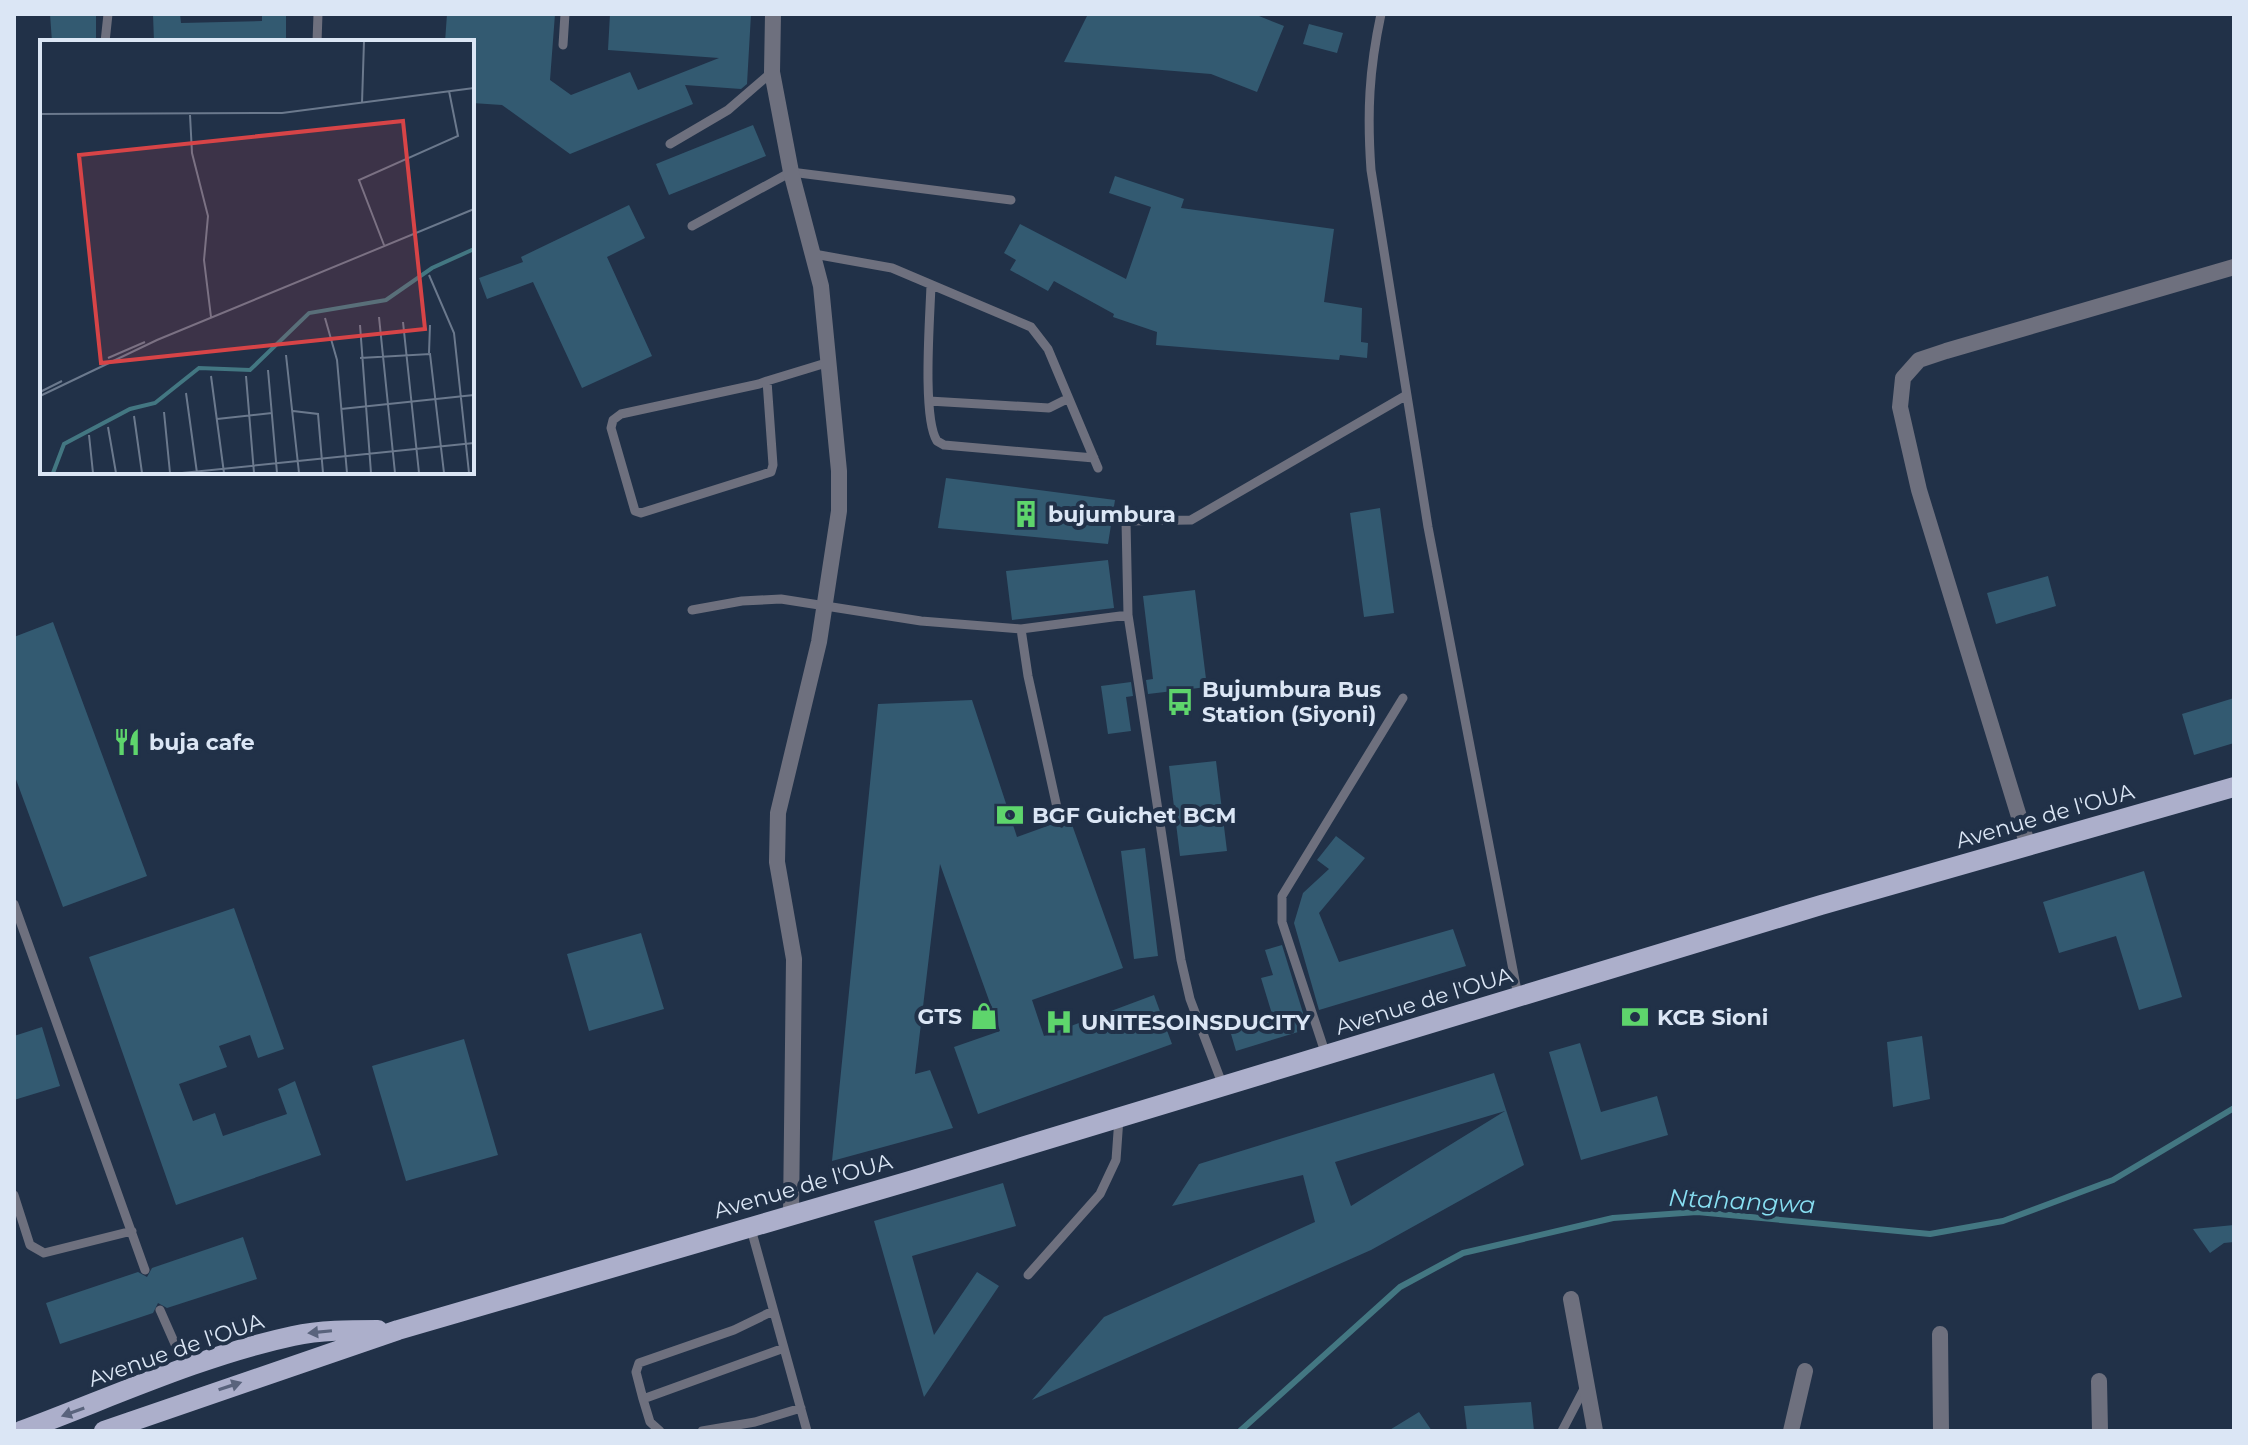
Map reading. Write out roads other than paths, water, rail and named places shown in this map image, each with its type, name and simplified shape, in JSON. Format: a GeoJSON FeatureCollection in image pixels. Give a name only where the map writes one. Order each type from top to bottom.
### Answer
{"type":"FeatureCollection","features":[{"type":"Feature","properties":{"kind":"main road","name":"Avenue de l'OUA"},"geometry":{"type":"LineString","coordinates":[[104,1431],[398,1330],[2234,787]]}},
{"type":"Feature","properties":{"kind":"main road","name":"Avenue de l'OUA"},"geometry":{"type":"LineString","coordinates":[[21,1431],[186,1369],[292,1336],[325,1331],[398,1330]]}},
{"type":"Feature","properties":{"kind":"main road"},"geometry":{"type":"LineString","coordinates":[[186,1369],[200,1396]]}},
{"type":"Feature","properties":{"kind":"street"},"geometry":{"type":"LineString","coordinates":[[773,14],[772,72],[791,172],[821,286],[826,363],[839,471],[839,511],[825,607],[778,813],[777,862],[794,959],[791,1214]]}},
{"type":"Feature","properties":{"kind":"street"},"geometry":{"type":"LineString","coordinates":[[2028,846],[1919,490],[1900,407],[1903,378],[1919,360],[2234,267]]}},
{"type":"Feature","properties":{"kind":"street"},"geometry":{"type":"LineString","coordinates":[[1571,1299],[1595,1431]]}},
{"type":"Feature","properties":{"kind":"street"},"geometry":{"type":"LineString","coordinates":[[1940,1334],[1941,1431]]}},
{"type":"Feature","properties":{"kind":"street"},"geometry":{"type":"LineString","coordinates":[[1791,1431],[1805,1371]]}},
{"type":"Feature","properties":{"kind":"street"},"geometry":{"type":"LineString","coordinates":[[2099,1381],[2100,1431]]}},
{"type":"Feature","properties":{"kind":"lane"},"geometry":{"type":"LineString","coordinates":[[105,40],[108,14]]}},
{"type":"Feature","properties":{"kind":"lane"},"geometry":{"type":"LineString","coordinates":[[317,40],[318,14]]}},
{"type":"Feature","properties":{"kind":"lane"},"geometry":{"type":"LineString","coordinates":[[563,45],[565,14]]}},
{"type":"Feature","properties":{"kind":"lane"},"geometry":{"type":"LineString","coordinates":[[1381,14],[1369,68],[1367,113],[1371,170],[1405,396],[1518,997]]}},
{"type":"Feature","properties":{"kind":"lane"},"geometry":{"type":"LineString","coordinates":[[670,144],[728,110],[772,72]]}},
{"type":"Feature","properties":{"kind":"lane"},"geometry":{"type":"LineString","coordinates":[[692,226],[791,172],[1011,200]]}},
{"type":"Feature","properties":{"kind":"lane"},"geometry":{"type":"LineString","coordinates":[[814,254],[892,268],[1031,327],[1048,349],[1096,463],[944,445],[933,436],[929,401],[931,285]]}},
{"type":"Feature","properties":{"kind":"lane"},"geometry":{"type":"LineString","coordinates":[[767,381],[771,472],[641,513],[635,511],[611,428],[613,420],[621,414],[767,381],[826,363]]}},
{"type":"Feature","properties":{"kind":"lane"},"geometry":{"type":"LineString","coordinates":[[1223,1086],[1190,999],[1181,960],[1128,615],[1126,521],[1191,520],[1405,396]]}},
{"type":"Feature","properties":{"kind":"lane"},"geometry":{"type":"LineString","coordinates":[[929,401],[1049,408],[1067,399]]}},
{"type":"Feature","properties":{"kind":"lane"},"geometry":{"type":"LineString","coordinates":[[692,610],[742,601],[781,599],[921,621],[1021,629],[1128,615]]}},
{"type":"Feature","properties":{"kind":"lane"},"geometry":{"type":"LineString","coordinates":[[1021,629],[1060,821]]}},
{"type":"Feature","properties":{"kind":"lane"},"geometry":{"type":"LineString","coordinates":[[1326,1055],[1282,922],[1282,896],[1403,698]]}},
{"type":"Feature","properties":{"kind":"lane"},"geometry":{"type":"LineString","coordinates":[[14,904],[145,1270]]}},
{"type":"Feature","properties":{"kind":"lane"},"geometry":{"type":"LineString","coordinates":[[1028,1275],[1100,1194],[1116,1160],[1119,1118]]}},
{"type":"Feature","properties":{"kind":"lane"},"geometry":{"type":"LineString","coordinates":[[14,1195],[30,1245],[44,1253],[132,1231]]}},
{"type":"Feature","properties":{"kind":"lane"},"geometry":{"type":"LineString","coordinates":[[750,1225],[807,1431]]}},
{"type":"Feature","properties":{"kind":"lane"},"geometry":{"type":"LineString","coordinates":[[160,1310],[186,1369]]}},
{"type":"Feature","properties":{"kind":"lane"},"geometry":{"type":"LineString","coordinates":[[660,1431],[650,1422],[636,1372],[639,1363],[734,1330],[773,1311]]}},
{"type":"Feature","properties":{"kind":"lane"},"geometry":{"type":"LineString","coordinates":[[643,1399],[784,1348]]}},
{"type":"Feature","properties":{"kind":"lane"},"geometry":{"type":"LineString","coordinates":[[1562,1431],[1586,1385]]}},
{"type":"Feature","properties":{"kind":"lane"},"geometry":{"type":"LineString","coordinates":[[702,1431],[755,1422],[801,1408]]}},
{"type":"Feature","properties":{"kind":"waterway","name":"Ntahangwa"},"geometry":{"type":"LineString","coordinates":[[1240,1431],[1400,1287],[1463,1253],[1613,1218],[1697,1212],[1930,1234],[2003,1221],[2113,1180],[2234,1108]]}},
{"type":"Feature","properties":{"kind":"place","name":"bujumbura"},"geometry":{"type":"Point","coordinates":[1026,514]}},
{"type":"Feature","properties":{"kind":"place","name":"Bujumbura Bus Station (Siyoni)"},"geometry":{"type":"Point","coordinates":[1180,702]}},
{"type":"Feature","properties":{"kind":"place","name":"buja cafe"},"geometry":{"type":"Point","coordinates":[127,742]}},
{"type":"Feature","properties":{"kind":"place","name":"BGF Guichet BCM"},"geometry":{"type":"Point","coordinates":[1010,815]}},
{"type":"Feature","properties":{"kind":"place","name":"GTS"},"geometry":{"type":"Point","coordinates":[984,1016]}},
{"type":"Feature","properties":{"kind":"place","name":"KCB Sioni"},"geometry":{"type":"Point","coordinates":[1635,1017]}},
{"type":"Feature","properties":{"kind":"place","name":"UNITESOINSDUCITY"},"geometry":{"type":"Point","coordinates":[1059,1022]}}]}
